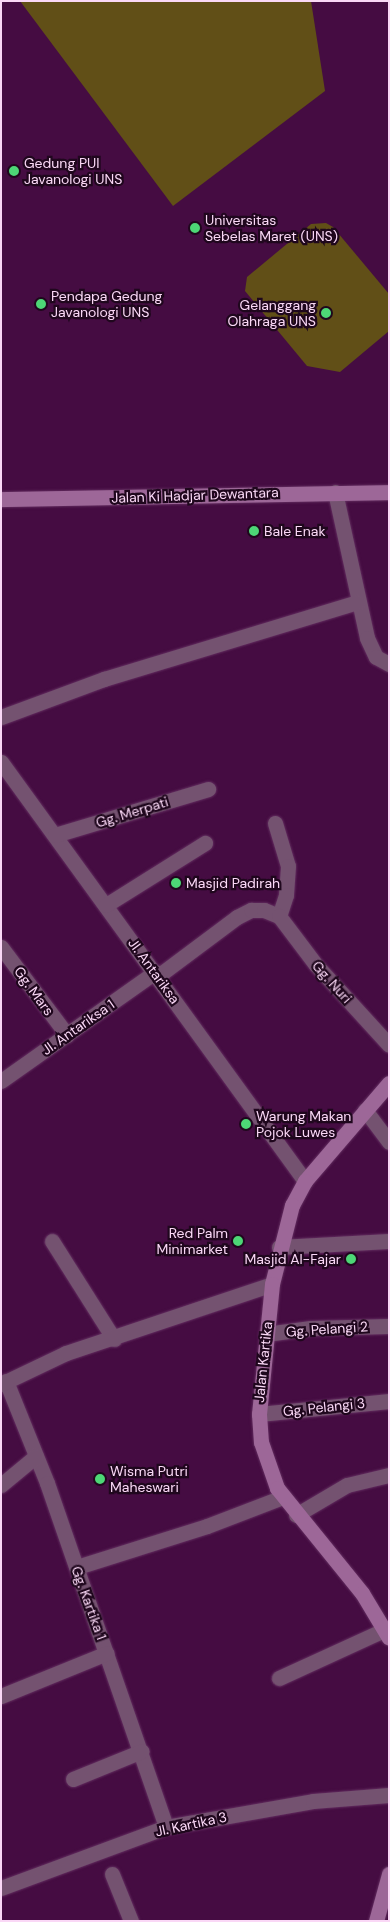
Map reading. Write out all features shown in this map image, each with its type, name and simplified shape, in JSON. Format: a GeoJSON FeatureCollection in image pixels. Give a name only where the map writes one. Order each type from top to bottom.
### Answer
{"type":"FeatureCollection","features":[{"type":"Feature","properties":{"kind":"street"},"geometry":{"type":"LineString","coordinates":[[335,492],[357,602],[372,649],[381,661],[389,664]]}},
{"type":"Feature","properties":{"kind":"street","name":"Jalan Ki Hadjar Dewantara"},"geometry":{"type":"LineString","coordinates":[[1,499],[389,492]]}},
{"type":"Feature","properties":{"kind":"street"},"geometry":{"type":"LineString","coordinates":[[1,717],[104,679],[357,602]]}},
{"type":"Feature","properties":{"kind":"street","name":"Jl. Antariksa"},"geometry":{"type":"LineString","coordinates":[[1,762],[157,974],[305,1181]]}},
{"type":"Feature","properties":{"kind":"street","name":"Gg. Merpati"},"geometry":{"type":"LineString","coordinates":[[55,835],[208,789]]}},
{"type":"Feature","properties":{"kind":"street"},"geometry":{"type":"LineString","coordinates":[[275,824],[288,866],[286,895],[279,916]]}},
{"type":"Feature","properties":{"kind":"street"},"geometry":{"type":"LineString","coordinates":[[106,905],[205,843]]}},
{"type":"Feature","properties":{"kind":"street","name":"Jl. Antariksa 1"},"geometry":{"type":"LineString","coordinates":[[1,1081],[251,910],[264,910],[279,916]]}},
{"type":"Feature","properties":{"kind":"street","name":"Gg. Nuri"},"geometry":{"type":"LineString","coordinates":[[279,916],[316,965],[389,1045]]}},
{"type":"Feature","properties":{"kind":"street","name":"Gg. Mars"},"geometry":{"type":"LineString","coordinates":[[1,947],[67,1036]]}},
{"type":"Feature","properties":{"kind":"street","name":"Jalan Kartika"},"geometry":{"type":"LineString","coordinates":[[387,1634],[353,1582],[282,1497],[268,1468],[258,1414],[272,1284],[279,1247],[292,1204],[305,1181],[389,1082]]}},
{"type":"Feature","properties":{"kind":"street"},"geometry":{"type":"LineString","coordinates":[[365,1110],[389,1142]]}},
{"type":"Feature","properties":{"kind":"street"},"geometry":{"type":"LineString","coordinates":[[52,1241],[114,1339]]}},
{"type":"Feature","properties":{"kind":"street"},"geometry":{"type":"LineString","coordinates":[[279,1247],[389,1241]]}},
{"type":"Feature","properties":{"kind":"street"},"geometry":{"type":"LineString","coordinates":[[4,1382],[66,1353],[114,1339],[272,1284]]}},
{"type":"Feature","properties":{"kind":"street","name":"Gg. Pelangi 2"},"geometry":{"type":"LineString","coordinates":[[266,1334],[311,1328],[389,1326]]}},
{"type":"Feature","properties":{"kind":"street","name":"Gg. Kartika 1"},"geometry":{"type":"LineString","coordinates":[[4,1382],[36,1456],[77,1567],[142,1751],[166,1827]]}},
{"type":"Feature","properties":{"kind":"street","name":"Gg. Pelangi 3"},"geometry":{"type":"LineString","coordinates":[[258,1414],[389,1401]]}},
{"type":"Feature","properties":{"kind":"street"},"geometry":{"type":"LineString","coordinates":[[1,1485],[36,1456]]}},
{"type":"Feature","properties":{"kind":"street"},"geometry":{"type":"LineString","coordinates":[[296,1515],[347,1485],[389,1475]]}},
{"type":"Feature","properties":{"kind":"street"},"geometry":{"type":"LineString","coordinates":[[77,1567],[207,1526],[282,1497]]}},
{"type":"Feature","properties":{"kind":"street"},"geometry":{"type":"LineString","coordinates":[[278,1678],[387,1634]]}},
{"type":"Feature","properties":{"kind":"street"},"geometry":{"type":"LineString","coordinates":[[1,1696],[107,1653]]}},
{"type":"Feature","properties":{"kind":"street"},"geometry":{"type":"LineString","coordinates":[[73,1779],[142,1751]]}},
{"type":"Feature","properties":{"kind":"street","name":"Jl. Kartika 3"},"geometry":{"type":"LineString","coordinates":[[1,1888],[166,1827],[313,1802],[389,1795]]}},
{"type":"Feature","properties":{"kind":"street"},"geometry":{"type":"LineString","coordinates":[[112,1874],[131,1921]]}},
{"type":"Feature","properties":{"kind":"street"},"geometry":{"type":"LineString","coordinates":[[376,1921],[387,1882]]}},
{"type":"Feature","properties":{"kind":"shaded area"},"geometry":{"type":"Polygon","coordinates":[[[20,1],[311,1],[325,91],[173,206],[20,1]]]}},
{"type":"Feature","properties":{"kind":"shaded area","name":"Gelanggang Olahraga UNS"},"geometry":{"type":"Polygon","coordinates":[[[326,223],[333,227],[389,294],[389,331],[340,372],[307,366],[245,291],[247,277],[311,224],[326,223]]]}},
{"type":"Feature","properties":{"kind":"place","name":"Gedung PUI Javanologi UNS"},"geometry":{"type":"Point","coordinates":[14,171]}},
{"type":"Feature","properties":{"kind":"place","name":"Universitas Sebelas Maret (UNS)"},"geometry":{"type":"Point","coordinates":[195,228]}},
{"type":"Feature","properties":{"kind":"place","name":"Pendapa Gedung Javanologi UNS"},"geometry":{"type":"Point","coordinates":[41,304]}},
{"type":"Feature","properties":{"kind":"place","name":"Gelanggang Olahraga UNS"},"geometry":{"type":"Point","coordinates":[326,313]}},
{"type":"Feature","properties":{"kind":"place","name":"Bale Enak"},"geometry":{"type":"Point","coordinates":[254,531]}},
{"type":"Feature","properties":{"kind":"place","name":"Masjid Padirah"},"geometry":{"type":"Point","coordinates":[176,883]}},
{"type":"Feature","properties":{"kind":"place","name":"Warung Makan Pojok Luwes"},"geometry":{"type":"Point","coordinates":[246,1124]}},
{"type":"Feature","properties":{"kind":"place","name":"Red Palm Minimarket"},"geometry":{"type":"Point","coordinates":[238,1241]}},
{"type":"Feature","properties":{"kind":"place","name":"Masjid Al-Fajar"},"geometry":{"type":"Point","coordinates":[351,1259]}},
{"type":"Feature","properties":{"kind":"place","name":"Wisma Putri Maheswari"},"geometry":{"type":"Point","coordinates":[100,1479]}}]}
